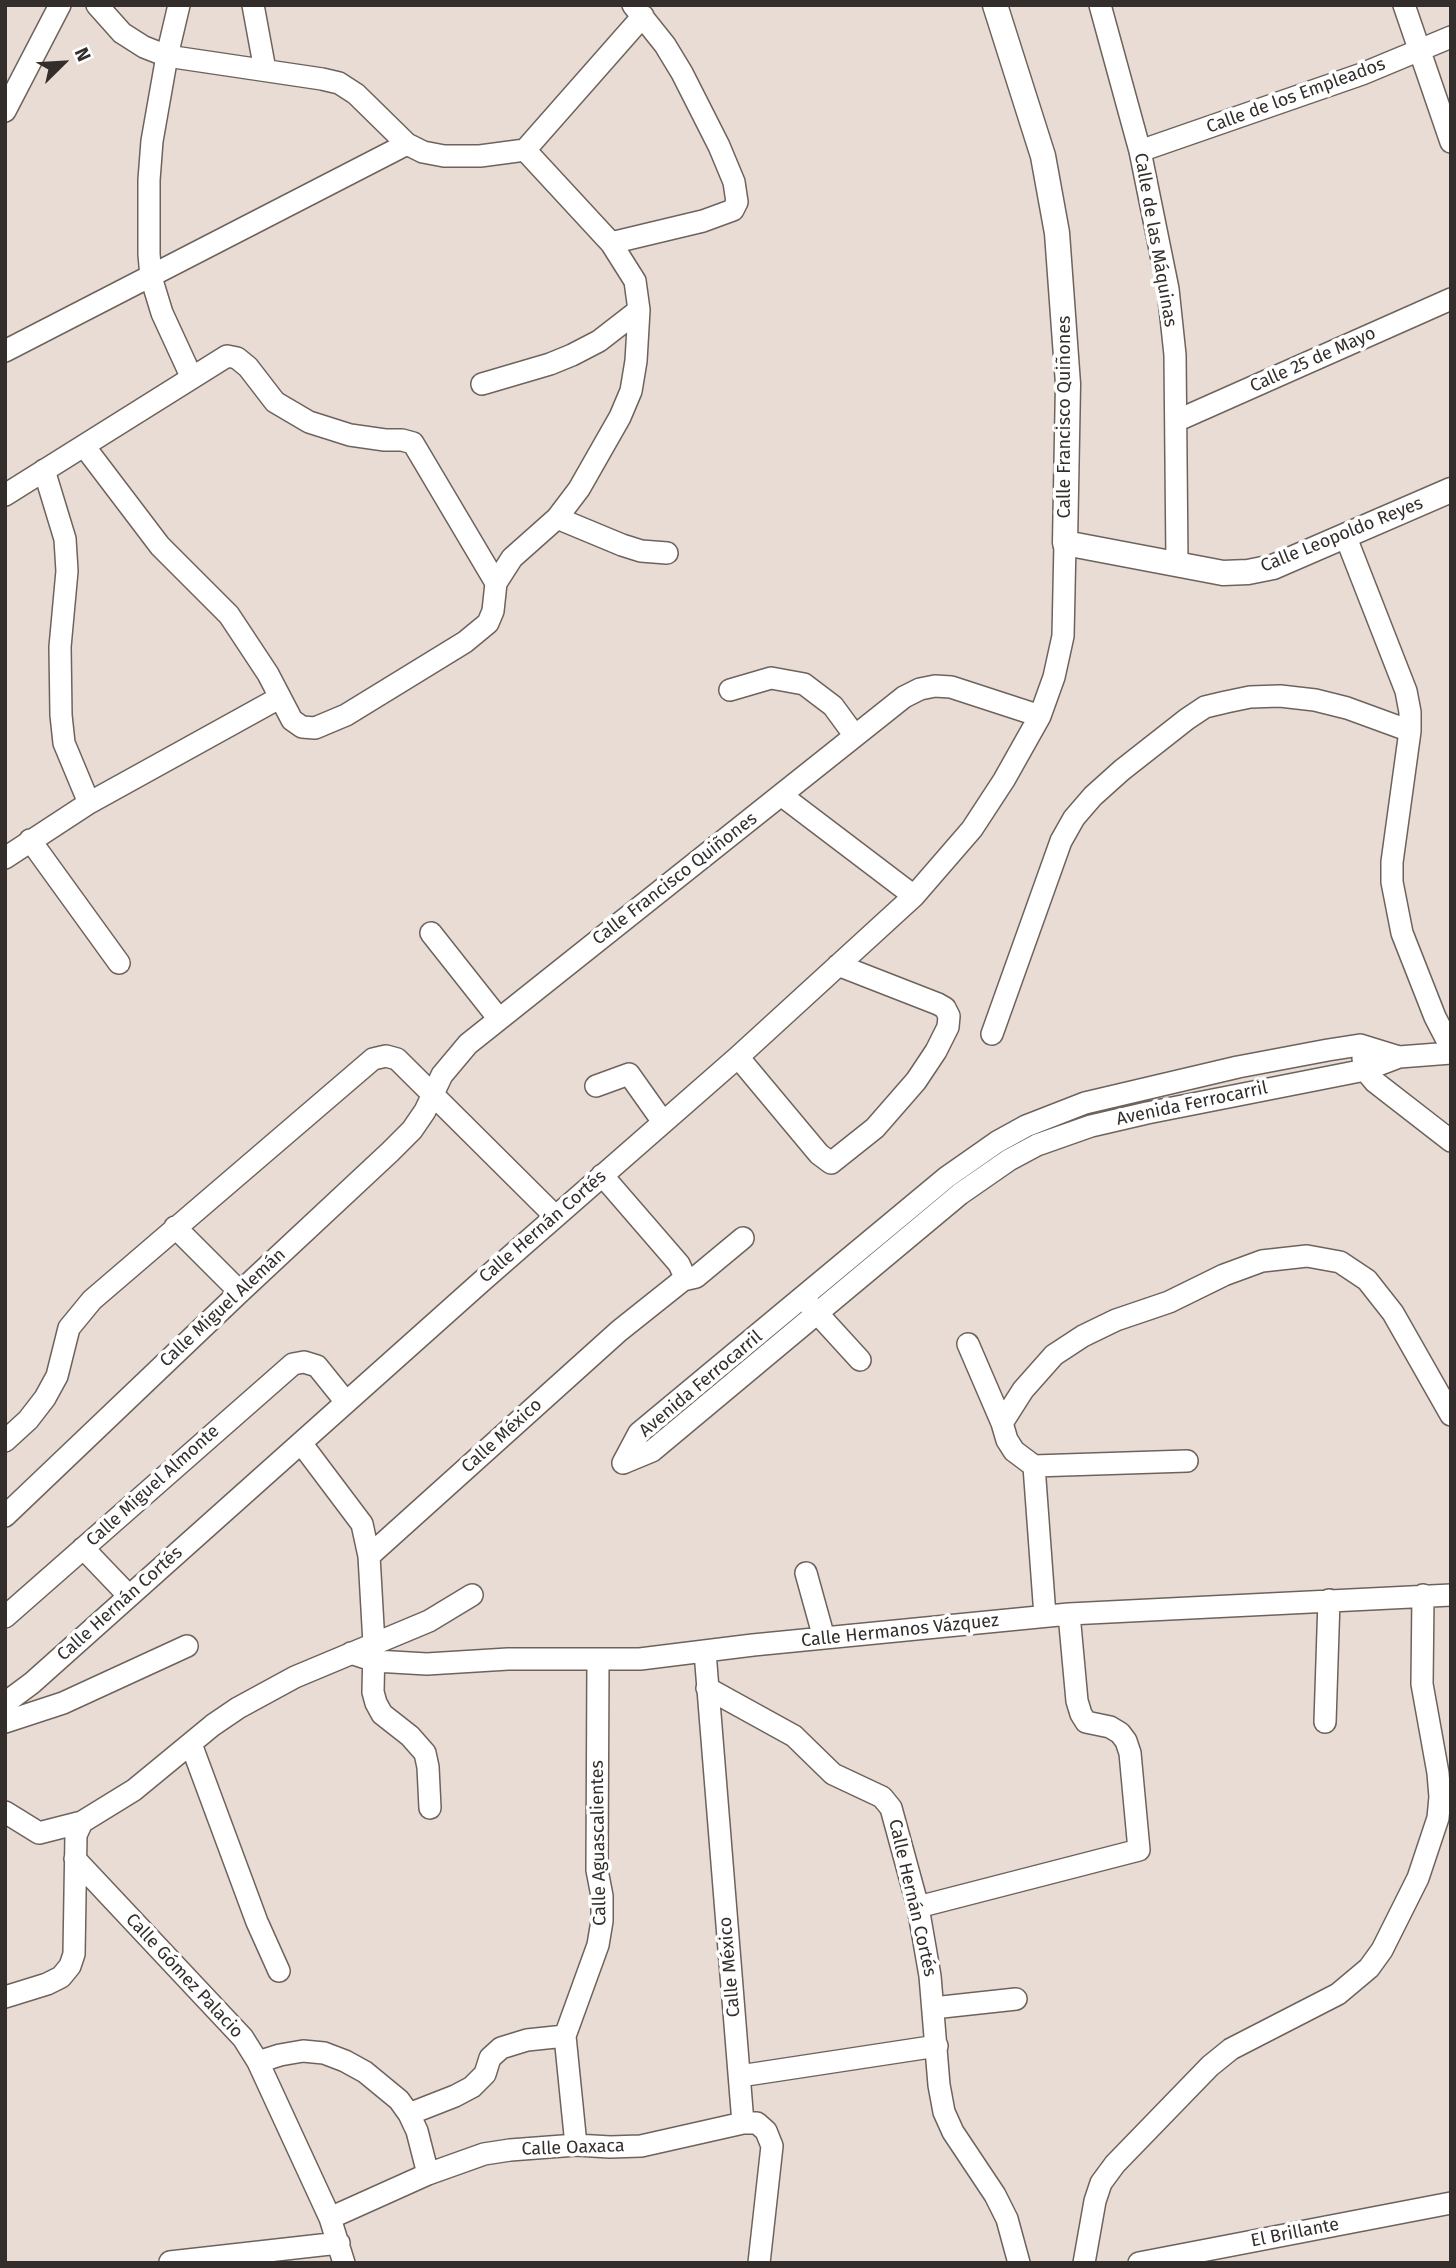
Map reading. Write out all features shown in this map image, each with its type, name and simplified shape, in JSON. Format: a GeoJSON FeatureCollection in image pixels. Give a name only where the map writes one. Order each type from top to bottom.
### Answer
{"type":"FeatureCollection","features":[{"type":"Feature","properties":{"kind":"street"},"geometry":{"type":"LineString","coordinates":[[5,111],[60,5]]}},
{"type":"Feature","properties":{"kind":"street"},"geometry":{"type":"LineString","coordinates":[[97,5],[122,33],[144,47],[167,56],[339,83],[356,94],[407,144],[423,152],[444,156],[480,156],[525,150],[638,11],[682,73],[719,146],[737,194],[737,202],[733,209],[712,218],[611,243]]}},
{"type":"Feature","properties":{"kind":"street"},"geometry":{"type":"LineString","coordinates":[[179,5],[152,141],[149,180],[151,277],[162,313],[191,376]]}},
{"type":"Feature","properties":{"kind":"street"},"geometry":{"type":"LineString","coordinates":[[253,5],[265,70]]}},
{"type":"Feature","properties":{"kind":"street","name":"Calle Francisco Quiñones"},"geometry":{"type":"LineString","coordinates":[[995,5],[1043,156],[1057,233],[1068,384],[1065,543]]}},
{"type":"Feature","properties":{"kind":"street","name":"Calle de las Máquinas"},"geometry":{"type":"LineString","coordinates":[[1100,5],[1140,151],[1168,289],[1175,355],[1177,563]]}},
{"type":"Feature","properties":{"kind":"street"},"geometry":{"type":"LineString","coordinates":[[1404,5],[1451,142]]}},
{"type":"Feature","properties":{"kind":"street","name":"Calle de los Empleados"},"geometry":{"type":"LineString","coordinates":[[1140,151],[1362,74],[1451,37]]}},
{"type":"Feature","properties":{"kind":"street"},"geometry":{"type":"LineString","coordinates":[[5,351],[407,144]]}},
{"type":"Feature","properties":{"kind":"street"},"geometry":{"type":"LineString","coordinates":[[84,446],[160,546],[229,615],[268,674],[292,720],[302,727],[315,728],[346,715],[478,633],[493,611],[496,583],[512,558],[557,518],[579,489],[620,417],[631,391],[636,361],[639,310],[635,281],[611,243],[525,150]]}},
{"type":"Feature","properties":{"kind":"street","name":"Calle 25 de Mayo"},"geometry":{"type":"LineString","coordinates":[[1176,421],[1451,299]]}},
{"type":"Feature","properties":{"kind":"street"},"geometry":{"type":"LineString","coordinates":[[482,384],[550,365],[572,355],[599,341],[639,310]]}},
{"type":"Feature","properties":{"kind":"street"},"geometry":{"type":"LineString","coordinates":[[5,495],[191,376],[227,356],[237,358],[248,367],[275,402],[309,422],[350,435],[413,443],[496,583]]}},
{"type":"Feature","properties":{"kind":"street"},"geometry":{"type":"LineString","coordinates":[[44,470],[65,539],[60,647],[64,743],[89,803]]}},
{"type":"Feature","properties":{"kind":"street","name":"Calle Leopoldo Reyes"},"geometry":{"type":"LineString","coordinates":[[1065,543],[1223,573],[1248,572],[1273,567],[1451,490]]}},
{"type":"Feature","properties":{"kind":"street"},"geometry":{"type":"LineString","coordinates":[[557,518],[641,551],[667,552]]}},
{"type":"Feature","properties":{"kind":"street"},"geometry":{"type":"LineString","coordinates":[[1345,535],[1406,691],[1410,731],[1392,862],[1392,882],[1402,933],[1451,1051]]}},
{"type":"Feature","properties":{"kind":"street","name":"Calle Hernán Cortés"},"geometry":{"type":"LineString","coordinates":[[7,1701],[32,1683],[555,1216],[738,1057],[914,896],[972,829],[1004,780],[1040,716],[1055,677],[1063,636],[1065,543]]}},
{"type":"Feature","properties":{"kind":"street"},"geometry":{"type":"LineString","coordinates":[[730,690],[771,678],[804,684],[833,706],[855,736]]}},
{"type":"Feature","properties":{"kind":"street","name":"Calle Francisco Quiñones"},"geometry":{"type":"LineString","coordinates":[[434,1095],[442,1075],[468,1044],[904,697],[920,689],[951,687],[1040,716]]}},
{"type":"Feature","properties":{"kind":"street"},"geometry":{"type":"LineString","coordinates":[[992,1034],[1060,841],[1074,818],[1122,769],[1187,719],[1205,708],[1226,702],[1250,697],[1280,696],[1315,700],[1348,708],[1410,731]]}},
{"type":"Feature","properties":{"kind":"street"},"geometry":{"type":"LineString","coordinates":[[5,858],[89,803],[279,698]]}},
{"type":"Feature","properties":{"kind":"street"},"geometry":{"type":"LineString","coordinates":[[781,795],[914,896]]}},
{"type":"Feature","properties":{"kind":"street"},"geometry":{"type":"LineString","coordinates":[[30,841],[119,963]]}},
{"type":"Feature","properties":{"kind":"street"},"geometry":{"type":"LineString","coordinates":[[431,933],[499,1019]]}},
{"type":"Feature","properties":{"kind":"street"},"geometry":{"type":"LineString","coordinates":[[738,1057],[819,1154],[831,1163],[875,1128],[916,1081],[936,1051],[948,1027],[949,1016],[945,1008],[938,1004],[838,965]]}},
{"type":"Feature","properties":{"kind":"street"},"geometry":{"type":"LineString","coordinates":[[1360,1045],[1365,1070],[1392,1096],[1451,1141]]}},
{"type":"Feature","properties":{"kind":"street","name":"Avenida Ferrocarril"},"geometry":{"type":"LineString","coordinates":[[1399,1057],[1360,1045],[1238,1067],[1085,1103],[1026,1126],[947,1177],[810,1306],[652,1451],[622,1463],[639,1433],[810,1306],[960,1194],[1009,1160],[1037,1145],[1091,1126],[1255,1090],[1365,1070],[1399,1057],[1451,1051]]}},
{"type":"Feature","properties":{"kind":"street"},"geometry":{"type":"LineString","coordinates":[[5,1441],[28,1420],[51,1387],[62,1361],[69,1328],[92,1300],[373,1059],[386,1056],[397,1059],[555,1216]]}},
{"type":"Feature","properties":{"kind":"street"},"geometry":{"type":"LineString","coordinates":[[596,1086],[629,1074],[663,1122]]}},
{"type":"Feature","properties":{"kind":"street","name":"Calle Miguel Alemán"},"geometry":{"type":"LineString","coordinates":[[5,1516],[390,1152],[412,1130],[434,1095]]}},
{"type":"Feature","properties":{"kind":"street"},"geometry":{"type":"LineString","coordinates":[[998,1142],[1009,1160]]}},
{"type":"Feature","properties":{"kind":"street"},"geometry":{"type":"LineString","coordinates":[[602,1175],[679,1264],[684,1275],[683,1280]]}},
{"type":"Feature","properties":{"kind":"street"},"geometry":{"type":"LineString","coordinates":[[176,1227],[240,1292]]}},
{"type":"Feature","properties":{"kind":"street","name":"Calle México"},"geometry":{"type":"LineString","coordinates":[[369,1556],[609,1340],[683,1280],[696,1277],[743,1238]]}},
{"type":"Feature","properties":{"kind":"street"},"geometry":{"type":"LineString","coordinates":[[1002,1423],[1023,1390],[1054,1355],[1083,1336],[1262,1261],[1307,1256],[1340,1262],[1367,1280],[1394,1313],[1451,1415]]}},
{"type":"Feature","properties":{"kind":"street"},"geometry":{"type":"LineString","coordinates":[[810,1306],[860,1360]]}},
{"type":"Feature","properties":{"kind":"street"},"geometry":{"type":"LineString","coordinates":[[968,1344],[1007,1440],[1014,1451],[1034,1466],[1187,1461]]}},
{"type":"Feature","properties":{"kind":"street","name":"Calle Miguel Almonte"},"geometry":{"type":"LineString","coordinates":[[5,1617],[293,1364],[304,1362],[317,1366],[346,1402]]}},
{"type":"Feature","properties":{"kind":"street"},"geometry":{"type":"LineString","coordinates":[[301,1443],[362,1524],[369,1556],[374,1653],[373,1692],[382,1714],[410,1736],[425,1753],[430,1808]]}},
{"type":"Feature","properties":{"kind":"street"},"geometry":{"type":"LineString","coordinates":[[1034,1466],[1045,1616]]}},
{"type":"Feature","properties":{"kind":"street"},"geometry":{"type":"LineString","coordinates":[[83,1548],[129,1596]]}},
{"type":"Feature","properties":{"kind":"street"},"geometry":{"type":"LineString","coordinates":[[806,1573],[824,1638]]}},
{"type":"Feature","properties":{"kind":"street"},"geometry":{"type":"LineString","coordinates":[[374,1653],[472,1595]]}},
{"type":"Feature","properties":{"kind":"street"},"geometry":{"type":"LineString","coordinates":[[1084,2263],[1098,2192],[1101,2183],[1115,2164],[1210,2066],[1231,2049],[1338,1994],[1369,1968],[1382,1950],[1418,1878],[1438,1818],[1440,1797],[1422,1684],[1423,1595]]}},
{"type":"Feature","properties":{"kind":"street","name":"Calle Hermanos Vázquez"},"geometry":{"type":"LineString","coordinates":[[5,1812],[39,1833],[82,1822],[134,1790],[238,1708],[295,1676],[351,1653],[374,1653],[427,1664],[508,1659],[598,1661],[664,1657],[1069,1614],[1451,1595]]}},
{"type":"Feature","properties":{"kind":"street"},"geometry":{"type":"LineString","coordinates":[[1325,1722],[1329,1600]]}},
{"type":"Feature","properties":{"kind":"street"},"geometry":{"type":"LineString","coordinates":[[918,1907],[1139,1850],[1130,1753],[1120,1733],[1110,1727],[1086,1722],[1081,1714],[1077,1701],[1069,1614]]}},
{"type":"Feature","properties":{"kind":"street"},"geometry":{"type":"LineString","coordinates":[[5,1721],[63,1703],[187,1646]]}},
{"type":"Feature","properties":{"kind":"street","name":"Calle México"},"geometry":{"type":"LineString","coordinates":[[705,1652],[743,2123]]}},
{"type":"Feature","properties":{"kind":"street","name":"Calle Aguascalientes"},"geometry":{"type":"LineString","coordinates":[[576,2145],[565,2036],[598,1945],[602,1922],[602,1896],[597,1870],[598,1661]]}},
{"type":"Feature","properties":{"kind":"street"},"geometry":{"type":"LineString","coordinates":[[32,1683],[63,1703]]}},
{"type":"Feature","properties":{"kind":"street","name":"Calle Hernán Cortés"},"geometry":{"type":"LineString","coordinates":[[707,1688],[794,1736],[833,1774],[882,1797],[891,1808],[918,1907],[930,1976],[944,2112],[953,2132],[995,2194],[1007,2219],[1019,2263]]}},
{"type":"Feature","properties":{"kind":"street"},"geometry":{"type":"LineString","coordinates":[[191,1744],[257,1922],[279,1971]]}},
{"type":"Feature","properties":{"kind":"street"},"geometry":{"type":"LineString","coordinates":[[5,1997],[47,1984],[61,1977],[70,1966],[74,1954],[76,1835],[82,1822]]}},
{"type":"Feature","properties":{"kind":"street","name":"Calle Gómez Palacio"},"geometry":{"type":"LineString","coordinates":[[75,1859],[243,2038],[258,2062],[330,2218],[341,2253]]}},
{"type":"Feature","properties":{"kind":"street"},"geometry":{"type":"LineString","coordinates":[[933,2008],[1016,1999]]}},
{"type":"Feature","properties":{"kind":"street"},"geometry":{"type":"LineString","coordinates":[[409,2114],[472,2087],[485,2074],[490,2058],[501,2048],[527,2040],[565,2036]]}},
{"type":"Feature","properties":{"kind":"street"},"geometry":{"type":"LineString","coordinates":[[740,2076],[937,2046]]}},
{"type":"Feature","properties":{"kind":"street"},"geometry":{"type":"LineString","coordinates":[[258,2062],[280,2054],[303,2051],[324,2053],[365,2072],[399,2100],[409,2114],[417,2131],[428,2174]]}},
{"type":"Feature","properties":{"kind":"street"},"geometry":{"type":"LineString","coordinates":[[743,2123],[757,2123],[766,2131],[772,2146],[759,2263]]}},
{"type":"Feature","properties":{"kind":"street","name":"Calle Oaxaca"},"geometry":{"type":"LineString","coordinates":[[330,2218],[428,2174],[484,2154],[576,2145],[641,2146],[743,2123]]}},
{"type":"Feature","properties":{"kind":"street","name":"El Brillante"},"geometry":{"type":"LineString","coordinates":[[1139,2263],[1451,2203]]}},
{"type":"Feature","properties":{"kind":"street"},"geometry":{"type":"LineString","coordinates":[[170,2262],[341,2253]]}}]}
